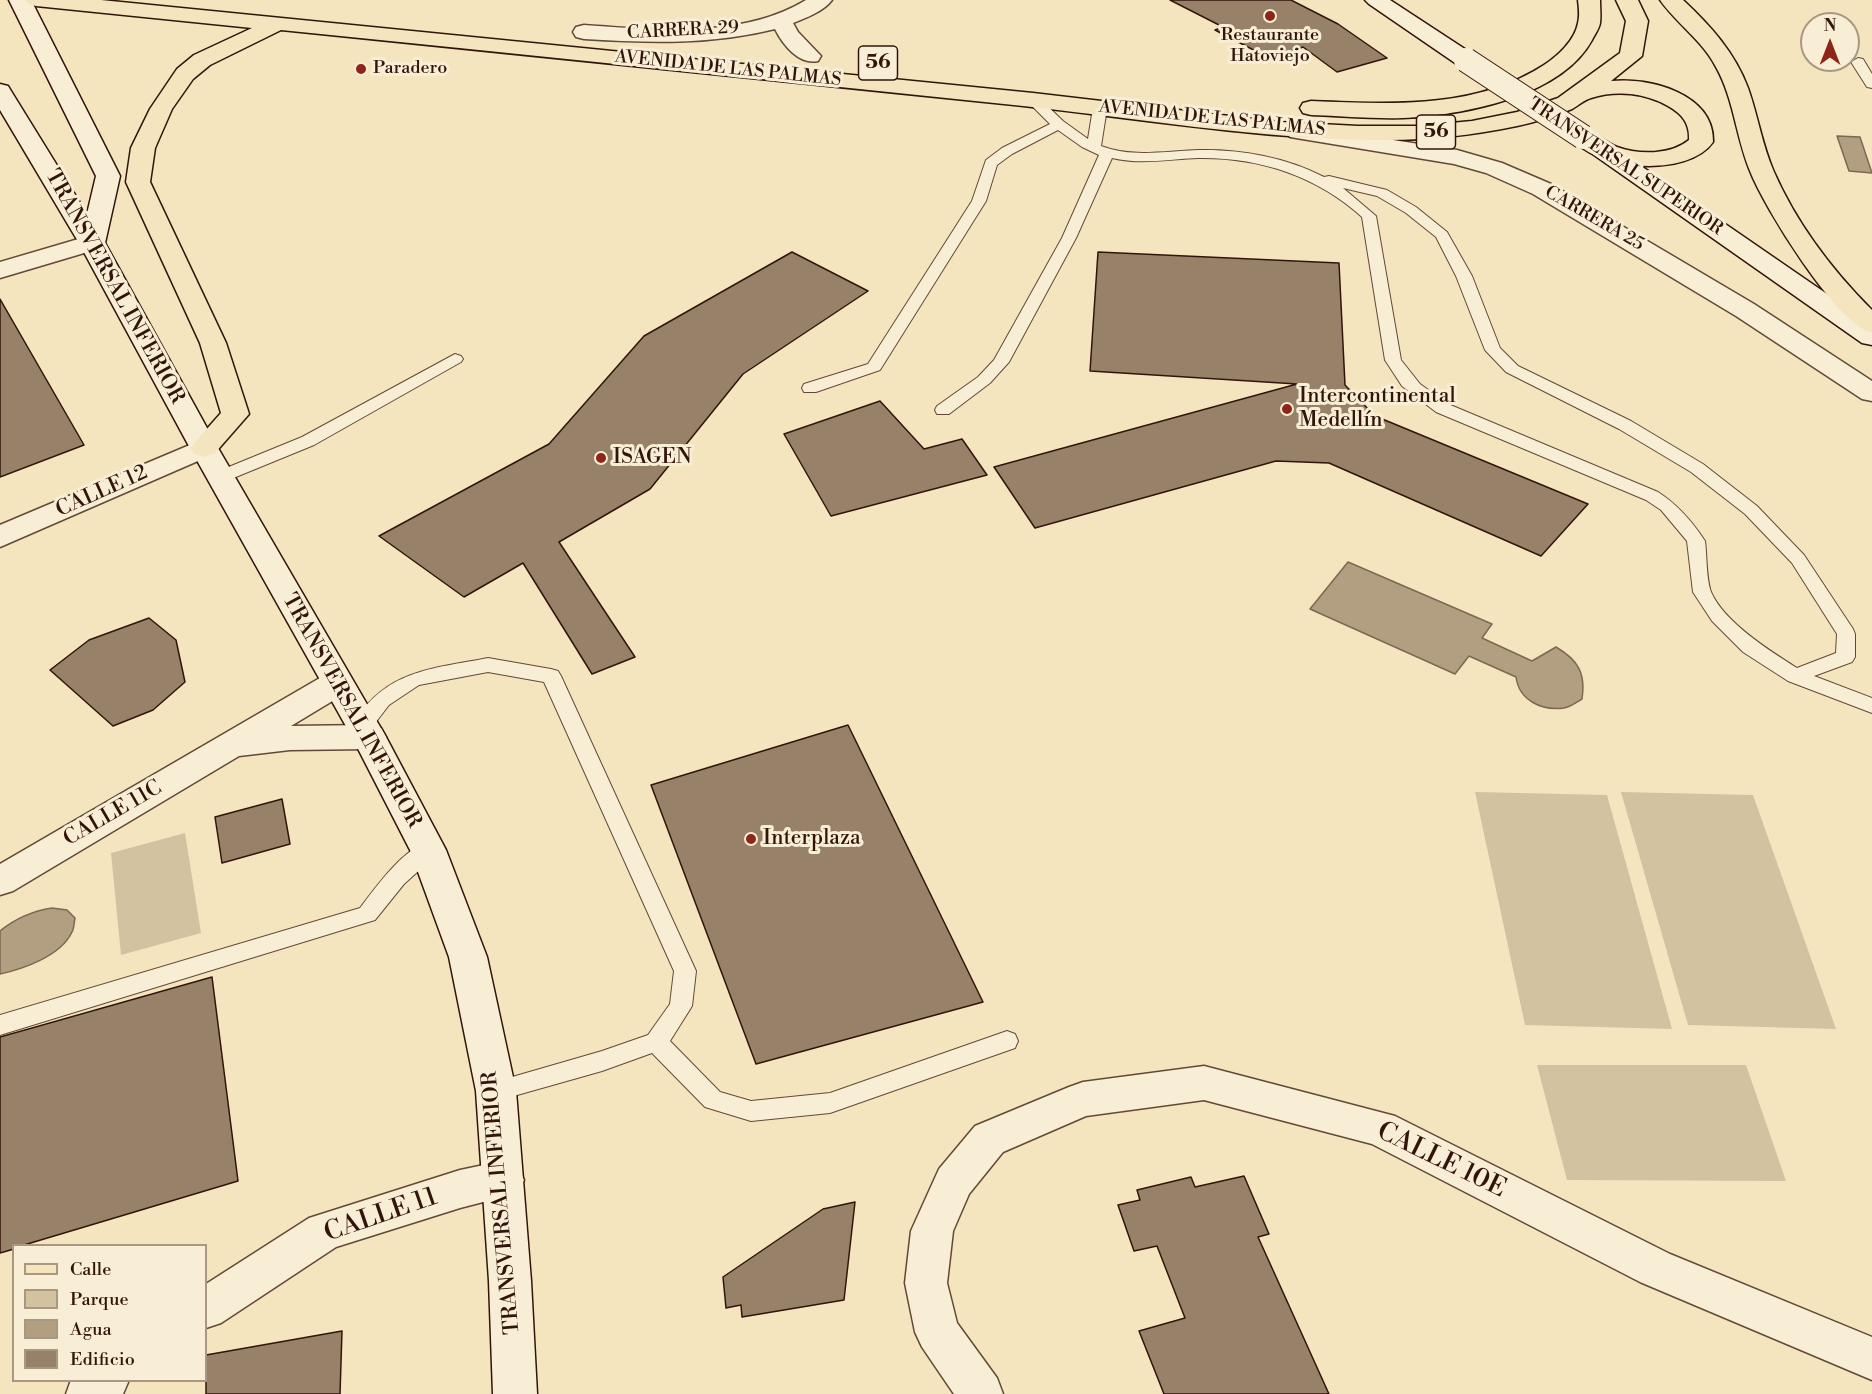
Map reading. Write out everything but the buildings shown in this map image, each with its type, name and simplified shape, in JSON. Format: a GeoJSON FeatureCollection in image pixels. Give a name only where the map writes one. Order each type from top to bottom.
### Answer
{"type":"FeatureCollection","features":[{"type":"Feature","properties":{"kind":"main road"},"geometry":{"type":"LineString","coordinates":[[0,270],[92,243],[108,176],[21,0]]}},
{"type":"Feature","properties":{"kind":"main road","name":"AVENIDA DE LAS PALMAS"},"geometry":{"type":"LineString","coordinates":[[36,0],[538,49],[1100,108],[1279,114],[1417,110],[1508,92],[1549,73],[1580,45],[1589,26],[1589,0]]}},
{"type":"Feature","properties":{"kind":"main road","name":"AVENIDA DE LAS PALMAS"},"geometry":{"type":"LineString","coordinates":[[247,0],[751,50]]}},
{"type":"Feature","properties":{"kind":"main road","name":"CARRERA 29"},"geometry":{"type":"LineString","coordinates":[[584,32],[679,34],[744,28],[782,22],[821,0]]}},
{"type":"Feature","properties":{"kind":"main road","name":"TRANSVERSAL SUPERIOR"},"geometry":{"type":"LineString","coordinates":[[1376,0],[1583,137],[1872,337]]}},
{"type":"Feature","properties":{"kind":"main road","name":"AVENIDA DE LAS PALMAS"},"geometry":{"type":"LineString","coordinates":[[774,52],[1419,133],[1472,128],[1522,118],[1566,103],[1584,93],[1631,56],[1637,21],[1627,0]]}},
{"type":"Feature","properties":{"kind":"main road"},"geometry":{"type":"LineString","coordinates":[[1671,0],[1701,28],[1732,78],[1761,170],[1794,234],[1836,290],[1872,325]]}},
{"type":"Feature","properties":{"kind":"main road"},"geometry":{"type":"LineString","coordinates":[[782,22],[789,34],[810,56]]}},
{"type":"Feature","properties":{"kind":"main road"},"geometry":{"type":"LineString","coordinates":[[212,462],[235,414],[213,343],[138,182],[143,148],[161,109],[185,74],[202,60],[221,49],[276,25]]}},
{"type":"Feature","properties":{"kind":"main road"},"geometry":{"type":"LineString","coordinates":[[1583,137],[1609,152],[1634,157],[1680,154],[1696,148],[1701,142],[1701,127],[1688,108],[1657,92],[1633,87],[1609,88],[1584,93]]}},
{"type":"Feature","properties":{"kind":"main road","name":"TRANSVERSAL INFERIOR"},"geometry":{"type":"LineString","coordinates":[[0,91],[92,243],[212,462],[366,731],[428,850],[468,957],[496,1091],[515,1394]]}},
{"type":"Feature","properties":{"kind":"main road","name":"CARRERA 25"},"geometry":{"type":"LineString","coordinates":[[1279,114],[1457,157],[1494,168],[1542,189],[1745,309],[1872,393]]}},
{"type":"Feature","properties":{"kind":"main road","name":"CALLE 12"},"geometry":{"type":"LineString","coordinates":[[0,537],[212,462]]}},
{"type":"Feature","properties":{"kind":"main road","name":"CALLE 11C"},"geometry":{"type":"LineString","coordinates":[[0,881],[337,682]]}},
{"type":"Feature","properties":{"kind":"main road","name":"CALLE 11C"},"geometry":{"type":"LineString","coordinates":[[226,747],[366,731]]}},
{"type":"Feature","properties":{"kind":"main road","name":"CALLE 10E"},"geometry":{"type":"LineString","coordinates":[[981,1394],[937,1332],[926,1283],[932,1232],[954,1182],[989,1139],[1083,1099],[1204,1083],[1381,1129],[1655,1268],[1872,1359]]}},
{"type":"Feature","properties":{"kind":"main road","name":"CALLE 11"},"geometry":{"type":"LineString","coordinates":[[207,1307],[324,1232],[460,1189],[502,1180]]}},
{"type":"Feature","properties":{"kind":"main road"},"geometry":{"type":"LineString","coordinates":[[88,1394],[104,1382]]}},
{"type":"Feature","properties":{"kind":"lane"},"geometry":{"type":"LineString","coordinates":[[1860,65],[1872,84]]}},
{"type":"Feature","properties":{"kind":"lane"},"geometry":{"type":"LineString","coordinates":[[1033,100],[1058,125],[1100,150],[1149,159],[1215,154],[1242,157],[1315,177],[1354,184],[1382,193],[1411,210],[1442,234],[1464,276],[1493,350],[1512,369],[1635,431],[1697,468],[1751,510],[1798,559],[1846,634],[1845,657],[1796,676]]}},
{"type":"Feature","properties":{"kind":"lane"},"geometry":{"type":"LineString","coordinates":[[943,410],[984,380],[1001,362],[1069,238],[1100,150],[1100,108]]}},
{"type":"Feature","properties":{"kind":"lane"},"geometry":{"type":"LineString","coordinates":[[810,388],[874,367],[979,201],[991,163],[1007,151],[1058,125]]}},
{"type":"Feature","properties":{"kind":"lane"},"geometry":{"type":"LineString","coordinates":[[1315,177],[1355,201],[1369,216],[1393,360],[1401,377],[1416,392],[1442,408],[1652,496],[1667,506],[1682,521],[1696,541],[1702,592],[1719,616],[1750,647],[1796,676],[1872,706]]}},
{"type":"Feature","properties":{"kind":"lane"},"geometry":{"type":"LineString","coordinates":[[212,462],[308,441],[455,359]]}},
{"type":"Feature","properties":{"kind":"lane"},"geometry":{"type":"LineString","coordinates":[[366,731],[382,700],[414,679],[488,665],[551,676],[685,971],[681,1006],[656,1042],[496,1091]]}},
{"type":"Feature","properties":{"kind":"lane"},"geometry":{"type":"LineString","coordinates":[[0,1024],[367,914],[396,878],[428,850]]}},
{"type":"Feature","properties":{"kind":"lane"},"geometry":{"type":"LineString","coordinates":[[656,1042],[713,1100],[751,1111],[830,1103],[1007,1041]]}},
{"type":"Feature","properties":{"kind":"green space"},"geometry":{"type":"Polygon","coordinates":[[[1475,792],[1607,795],[1672,1029],[1525,1025],[1475,792]]]}},
{"type":"Feature","properties":{"kind":"green space"},"geometry":{"type":"Polygon","coordinates":[[[1621,792],[1753,795],[1836,1029],[1688,1025],[1621,792]]]}},
{"type":"Feature","properties":{"kind":"green space"},"geometry":{"type":"Polygon","coordinates":[[[185,833],[201,933],[121,955],[111,853],[185,833]]]}},
{"type":"Feature","properties":{"kind":"green space"},"geometry":{"type":"Polygon","coordinates":[[[1537,1065],[1746,1065],[1786,1181],[1567,1180],[1537,1065]]]}},
{"type":"Feature","properties":{"kind":"water"},"geometry":{"type":"Polygon","coordinates":[[[1837,136],[1860,137],[1872,173],[1849,171],[1837,136]]]}},
{"type":"Feature","properties":{"kind":"water"},"geometry":{"type":"Polygon","coordinates":[[[1348,562],[1492,624],[1482,638],[1532,661],[1556,647],[1570,657],[1579,668],[1583,682],[1582,699],[1564,708],[1539,706],[1526,698],[1516,677],[1469,656],[1455,674],[1310,609],[1348,562]]]}},
{"type":"Feature","properties":{"kind":"water"},"geometry":{"type":"Polygon","coordinates":[[[52,908],[67,910],[75,918],[73,931],[67,940],[50,955],[19,969],[0,974],[0,931],[24,916],[52,908]]]}},
{"type":"Feature","properties":{"kind":"place","name":"Restaurante Hatoviejo"},"geometry":{"type":"Point","coordinates":[1270,16]}},
{"type":"Feature","properties":{"kind":"place","name":"Paradero"},"geometry":{"type":"Point","coordinates":[361,69]}},
{"type":"Feature","properties":{"kind":"place","name":"Intercontinental Medellín"},"geometry":{"type":"Point","coordinates":[1287,409]}},
{"type":"Feature","properties":{"kind":"place","name":"ISAGEN"},"geometry":{"type":"Point","coordinates":[601,458]}},
{"type":"Feature","properties":{"kind":"place","name":"Interplaza"},"geometry":{"type":"Point","coordinates":[751,839]}}]}
